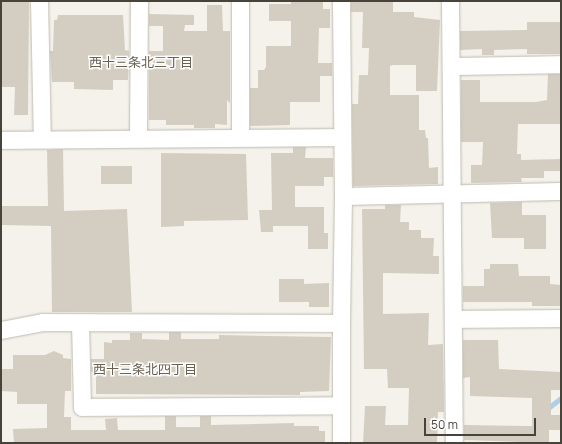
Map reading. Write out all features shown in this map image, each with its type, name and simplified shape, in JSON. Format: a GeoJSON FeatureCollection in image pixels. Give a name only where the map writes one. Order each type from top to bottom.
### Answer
{"type":"FeatureCollection","features":[{"type":"Feature","properties":{"kind":"street"},"geometry":{"type":"LineString","coordinates":[[39,1],[42,139]]}},
{"type":"Feature","properties":{"kind":"street"},"geometry":{"type":"LineString","coordinates":[[138,138],[139,1]]}},
{"type":"Feature","properties":{"kind":"street"},"geometry":{"type":"LineString","coordinates":[[240,1],[240,137]]}},
{"type":"Feature","properties":{"kind":"street"},"geometry":{"type":"LineString","coordinates":[[341,1],[343,196],[341,443]]}},
{"type":"Feature","properties":{"kind":"street"},"geometry":{"type":"LineString","coordinates":[[450,1],[454,443]]}},
{"type":"Feature","properties":{"kind":"street"},"geometry":{"type":"LineString","coordinates":[[451,66],[561,64]]}},
{"type":"Feature","properties":{"kind":"street"},"geometry":{"type":"LineString","coordinates":[[1,140],[342,137]]}},
{"type":"Feature","properties":{"kind":"street"},"geometry":{"type":"LineString","coordinates":[[343,196],[561,191]]}},
{"type":"Feature","properties":{"kind":"street"},"geometry":{"type":"LineString","coordinates":[[453,319],[561,318]]}},
{"type":"Feature","properties":{"kind":"street"},"geometry":{"type":"LineString","coordinates":[[1,330],[43,322],[341,323]]}},
{"type":"Feature","properties":{"kind":"street"},"geometry":{"type":"LineString","coordinates":[[80,323],[82,407],[341,405]]}},
{"type":"Feature","properties":{"kind":"building"},"geometry":{"type":"Polygon","coordinates":[[[1,1],[29,1],[28,115],[14,115],[15,87],[1,87],[1,1]]]}},
{"type":"Feature","properties":{"kind":"building"},"geometry":{"type":"Polygon","coordinates":[[[291,1],[323,1],[323,9],[330,9],[330,28],[319,28],[318,63],[332,63],[332,76],[320,76],[320,102],[290,102],[290,125],[250,126],[250,88],[258,88],[258,70],[264,70],[266,67],[266,46],[291,46],[291,21],[269,21],[269,4],[291,4],[291,1]]]}},
{"type":"Feature","properties":{"kind":"building"},"geometry":{"type":"Polygon","coordinates":[[[351,1],[393,1],[393,12],[414,12],[414,17],[440,20],[437,91],[416,91],[416,65],[390,66],[390,95],[419,95],[419,130],[425,130],[426,138],[428,138],[429,168],[438,167],[438,184],[353,186],[352,104],[358,104],[359,75],[368,75],[369,48],[362,48],[363,12],[351,12],[351,1]]]}},
{"type":"Feature","properties":{"kind":"building"},"geometry":{"type":"Polygon","coordinates":[[[207,5],[222,5],[223,31],[230,31],[230,103],[227,100],[227,125],[215,124],[215,128],[194,128],[194,125],[166,125],[166,120],[149,120],[149,51],[163,51],[163,26],[149,26],[149,14],[194,15],[194,25],[185,25],[184,31],[207,31],[207,5]]]}},
{"type":"Feature","properties":{"kind":"building"},"geometry":{"type":"Polygon","coordinates":[[[58,15],[123,15],[125,50],[129,51],[128,80],[113,80],[113,90],[74,89],[74,82],[52,82],[50,51],[53,51],[54,20],[57,20],[58,15]]]}},
{"type":"Feature","properties":{"kind":"building"},"geometry":{"type":"Polygon","coordinates":[[[527,22],[561,22],[561,54],[527,54],[527,49],[494,50],[494,55],[482,55],[482,49],[460,50],[460,31],[527,30],[527,22]]]}},
{"type":"Feature","properties":{"kind":"building"},"geometry":{"type":"Polygon","coordinates":[[[548,74],[561,74],[561,124],[518,124],[517,154],[521,154],[521,160],[561,159],[561,171],[544,171],[544,178],[521,178],[522,182],[471,183],[471,165],[482,165],[483,142],[461,142],[461,80],[480,80],[480,102],[536,102],[547,100],[548,74]]]}},
{"type":"Feature","properties":{"kind":"building"},"geometry":{"type":"Polygon","coordinates":[[[293,147],[306,147],[305,158],[333,158],[333,177],[324,177],[324,186],[295,186],[295,207],[324,207],[324,233],[328,233],[328,249],[308,249],[308,226],[273,226],[273,232],[261,232],[259,210],[272,210],[271,153],[293,153],[293,147]]]}},
{"type":"Feature","properties":{"kind":"building"},"geometry":{"type":"Polygon","coordinates":[[[63,149],[64,211],[127,209],[132,312],[52,312],[51,226],[2,225],[2,206],[48,206],[47,150],[63,149]]]}},
{"type":"Feature","properties":{"kind":"building"},"geometry":{"type":"Polygon","coordinates":[[[161,153],[246,154],[248,220],[184,221],[184,226],[161,227],[161,153]]]}},
{"type":"Feature","properties":{"kind":"building"},"geometry":{"type":"Polygon","coordinates":[[[101,166],[132,166],[132,184],[101,184],[101,166]]]}},
{"type":"Feature","properties":{"kind":"building"},"geometry":{"type":"Polygon","coordinates":[[[522,202],[522,215],[546,215],[546,249],[524,249],[524,238],[492,238],[490,203],[522,202]]]}},
{"type":"Feature","properties":{"kind":"building"},"geometry":{"type":"Polygon","coordinates":[[[385,205],[401,205],[400,222],[409,222],[409,230],[421,230],[421,238],[434,238],[433,256],[439,256],[439,274],[383,273],[383,314],[429,313],[428,345],[443,344],[444,412],[438,412],[437,443],[363,443],[365,406],[386,406],[385,425],[408,425],[409,388],[388,388],[387,369],[364,369],[362,209],[385,209],[385,205]]]}},
{"type":"Feature","properties":{"kind":"building"},"geometry":{"type":"Polygon","coordinates":[[[490,264],[518,264],[519,276],[550,276],[550,284],[561,285],[561,306],[532,306],[532,302],[463,302],[463,286],[484,286],[484,269],[490,269],[490,264]]]}},
{"type":"Feature","properties":{"kind":"building"},"geometry":{"type":"Polygon","coordinates":[[[279,279],[304,279],[304,284],[329,283],[329,307],[309,307],[309,302],[279,302],[279,279]]]}},
{"type":"Feature","properties":{"kind":"building"},"geometry":{"type":"Polygon","coordinates":[[[169,332],[181,332],[181,339],[219,339],[219,335],[331,337],[329,391],[300,392],[300,395],[96,394],[96,373],[91,372],[91,359],[104,359],[104,342],[112,343],[112,340],[130,340],[130,333],[142,333],[142,339],[169,340],[169,332]]]}},
{"type":"Feature","properties":{"kind":"building"},"geometry":{"type":"Polygon","coordinates":[[[463,340],[498,340],[499,369],[561,372],[561,390],[551,390],[551,415],[561,415],[561,430],[549,430],[549,443],[464,440],[464,425],[532,426],[532,398],[470,396],[470,377],[463,378],[463,340]]]}},
{"type":"Feature","properties":{"kind":"building"},"geometry":{"type":"Polygon","coordinates":[[[54,351],[63,355],[63,358],[71,359],[71,391],[65,391],[64,417],[71,417],[71,430],[106,430],[105,419],[117,418],[118,430],[165,430],[165,416],[176,416],[176,427],[200,427],[200,416],[211,416],[211,425],[294,423],[294,426],[319,426],[319,431],[325,431],[325,443],[14,443],[13,429],[47,428],[47,404],[17,404],[17,392],[1,391],[1,369],[13,369],[13,355],[45,355],[54,351]]]}},
{"type":"Feature","properties":{"kind":"waterway"},"geometry":{"type":"LineString","coordinates":[[547,409],[561,398]]}},
{"type":"Feature","properties":{"kind":"district","name":"西十三条北三丁目"},"geometry":{"type":"Point","coordinates":[141,62]}},
{"type":"Feature","properties":{"kind":"district","name":"西十三条北四丁目"},"geometry":{"type":"Point","coordinates":[145,369]}}]}
